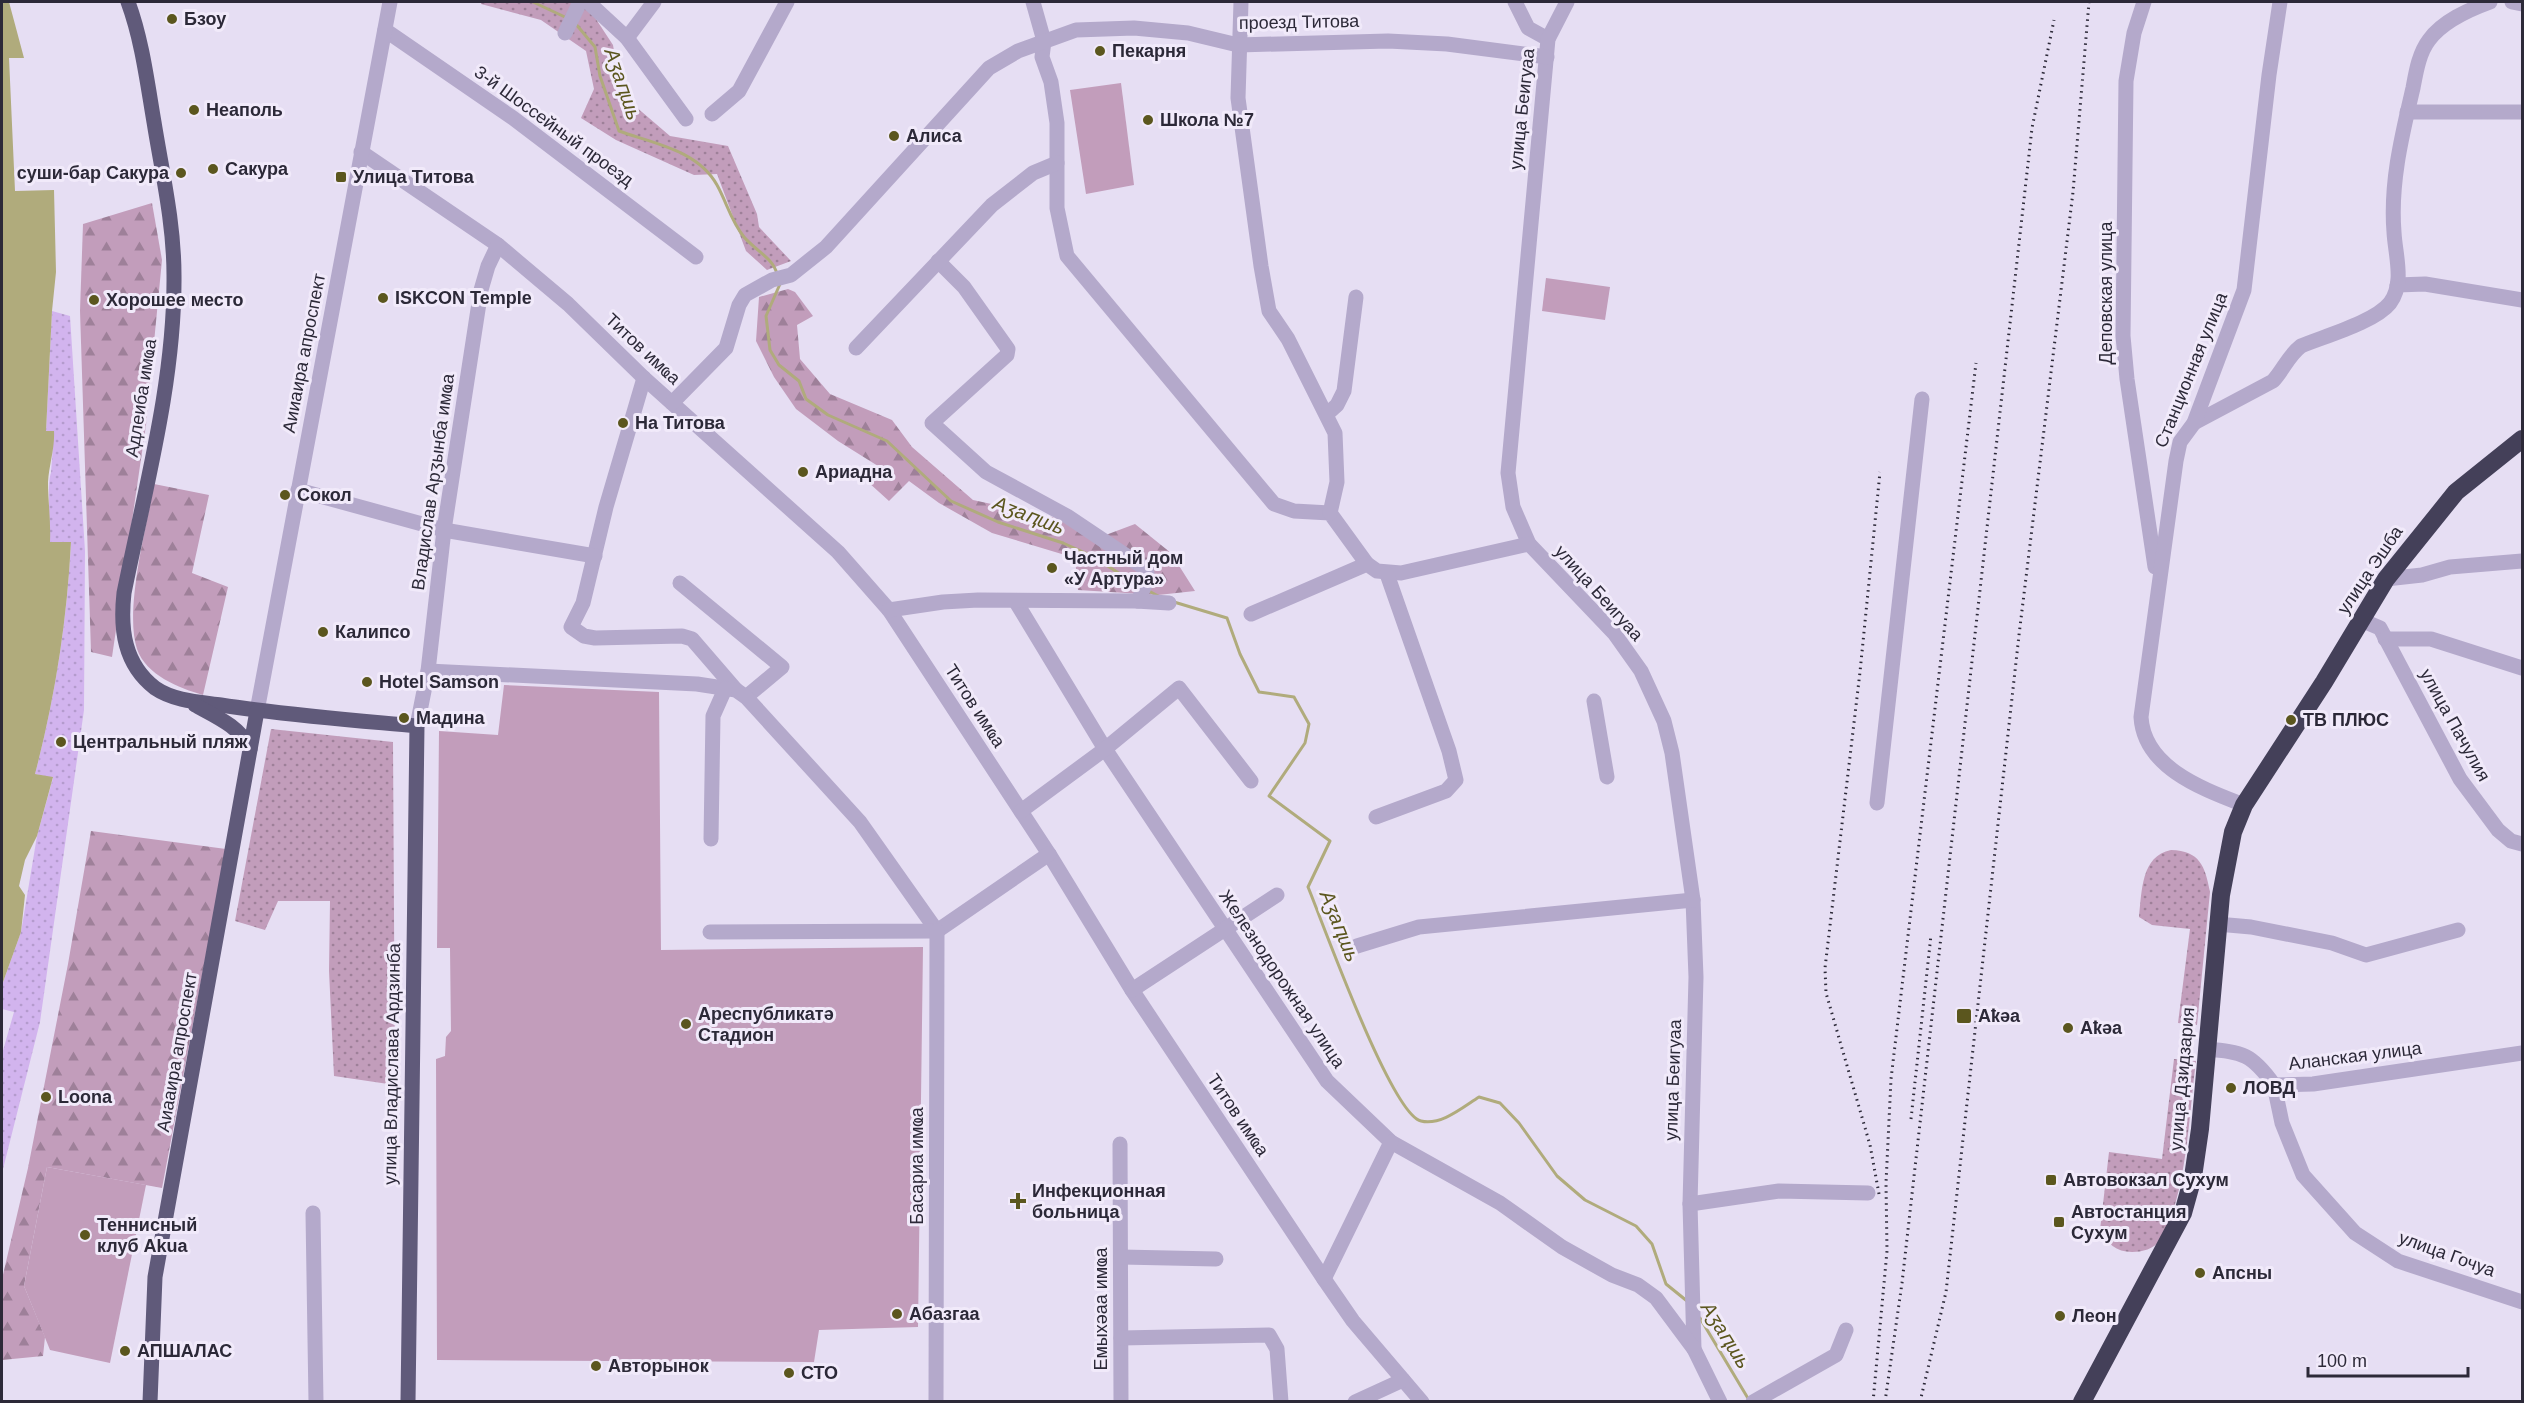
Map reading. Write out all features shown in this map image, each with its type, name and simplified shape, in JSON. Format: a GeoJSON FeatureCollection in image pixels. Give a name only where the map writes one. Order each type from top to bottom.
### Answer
{"type":"FeatureCollection","features":[{"type":"Feature","properties":{"kind":"highway","name":"улица Эшба"},"geometry":{"type":"LineString","coordinates":[[2279,748],[2386,579],[2456,492],[2523,439]]}},
{"type":"Feature","properties":{"kind":"highway","name":"улица Дзидзария"},"geometry":{"type":"LineString","coordinates":[[2082,1401],[2183,1213],[2193,1177],[2199,1138],[2217,924],[2233,832],[2244,805],[2279,748]]}},
{"type":"Feature","properties":{"kind":"main road","name":"Адлеиба имҩа"},"geometry":{"type":"LineString","coordinates":[[128,2],[140,42],[168,205],[174,275],[173,313],[165,386],[124,593],[123,628],[129,658],[155,688],[184,700],[257,711],[417,726]]}},
{"type":"Feature","properties":{"kind":"main road"},"geometry":{"type":"LineString","coordinates":[[184,700],[235,729],[247,741],[250,749]]}},
{"type":"Feature","properties":{"kind":"main road","name":"Аиааира апроспект"},"geometry":{"type":"LineString","coordinates":[[150,1401],[155,1277],[257,711]]}},
{"type":"Feature","properties":{"kind":"main road","name":"улица Владислава Ардзинба"},"geometry":{"type":"LineString","coordinates":[[408,1401],[417,726]]}},
{"type":"Feature","properties":{"kind":"street","name":"Аииаира апроспект"},"geometry":{"type":"LineString","coordinates":[[257,711],[390,2]]}},
{"type":"Feature","properties":{"kind":"street"},"geometry":{"type":"LineString","coordinates":[[565,33],[580,2]]}},
{"type":"Feature","properties":{"kind":"street"},"geometry":{"type":"LineString","coordinates":[[588,2],[627,38],[686,119]]}},
{"type":"Feature","properties":{"kind":"street"},"geometry":{"type":"LineString","coordinates":[[627,38],[654,2]]}},
{"type":"Feature","properties":{"kind":"street"},"geometry":{"type":"LineString","coordinates":[[712,114],[739,91],[787,2]]}},
{"type":"Feature","properties":{"kind":"street"},"geometry":{"type":"LineString","coordinates":[[1034,2],[1044,41],[1042,57],[1051,82],[1057,123],[1056,208],[1067,256],[1274,504],[1294,511],[1330,513]]}},
{"type":"Feature","properties":{"kind":"street"},"geometry":{"type":"LineString","coordinates":[[1241,2],[1238,98],[1269,311],[1288,339],[1335,433],[1338,455],[1337,482],[1330,513],[1367,564],[1387,574],[1529,544]]}},
{"type":"Feature","properties":{"kind":"street"},"geometry":{"type":"LineString","coordinates":[[1515,2],[1528,28],[1548,39]]}},
{"type":"Feature","properties":{"kind":"street","name":"улица Беигуаа"},"geometry":{"type":"LineString","coordinates":[[1567,2],[1548,39],[1508,473],[1513,507],[1529,544],[1614,633],[1641,671],[1664,721],[1672,753],[1693,900],[1696,977],[1690,1204],[1695,1349]]}},
{"type":"Feature","properties":{"kind":"street","name":"Деповская улица"},"geometry":{"type":"LineString","coordinates":[[2144,2],[2134,33],[2126,81],[2123,336],[2127,379],[2157,584]]}},
{"type":"Feature","properties":{"kind":"street","name":"Станционная улица"},"geometry":{"type":"LineString","coordinates":[[2244,805],[2189,782],[2177,773],[2151,747],[2142,728],[2141,717],[2157,584],[2176,461],[2181,442],[2194,423],[2236,316],[2248,272],[2268,75],[2280,2]]}},
{"type":"Feature","properties":{"kind":"street"},"geometry":{"type":"LineString","coordinates":[[2194,423],[2273,381],[2282,370],[2289,355],[2301,346],[2381,313],[2395,296],[2397,285],[2394,191],[2407,112],[2418,64],[2428,41],[2449,22],[2490,2]]}},
{"type":"Feature","properties":{"kind":"street"},"geometry":{"type":"LineString","coordinates":[[2512,2],[2523,4]]}},
{"type":"Feature","properties":{"kind":"street","name":"проезд Титова"},"geometry":{"type":"LineString","coordinates":[[672,402],[726,348],[739,305],[745,295],[772,280],[791,275],[826,247],[989,68],[1000,60],[1044,41],[1076,30],[1134,28],[1188,33],[1238,45],[1388,40],[1447,44],[1547,57]]}},
{"type":"Feature","properties":{"kind":"street","name":"3-й Шоссейный проезд"},"geometry":{"type":"LineString","coordinates":[[385,30],[513,118],[696,257]]}},
{"type":"Feature","properties":{"kind":"street"},"geometry":{"type":"LineString","coordinates":[[2407,112],[2523,112]]}},
{"type":"Feature","properties":{"kind":"street","name":"Титов имҩа"},"geometry":{"type":"LineString","coordinates":[[362,153],[498,246],[568,304],[644,378],[838,552],[889,610],[1049,854],[1132,990],[1324,1279],[1353,1321],[1422,1401]]}},
{"type":"Feature","properties":{"kind":"street"},"geometry":{"type":"LineString","coordinates":[[856,348],[992,205],[1033,173],[1057,163]]}},
{"type":"Feature","properties":{"kind":"street","name":"Владислав Арӡынба имҩа"},"geometry":{"type":"LineString","coordinates":[[417,726],[428,671],[444,530],[481,290],[488,266],[498,246]]}},
{"type":"Feature","properties":{"kind":"street"},"geometry":{"type":"LineString","coordinates":[[938,261],[964,287],[1008,349],[1007,355],[932,423],[986,472],[1067,516],[1146,568],[1142,592]]}},
{"type":"Feature","properties":{"kind":"street"},"geometry":{"type":"LineString","coordinates":[[2397,285],[2425,284],[2523,300]]}},
{"type":"Feature","properties":{"kind":"street"},"geometry":{"type":"LineString","coordinates":[[1327,414],[1337,405],[1344,391],[1356,297]]}},
{"type":"Feature","properties":{"kind":"street"},"geometry":{"type":"LineString","coordinates":[[644,378],[583,603],[571,627],[584,636],[595,638],[682,636],[692,639],[736,692],[860,822],[937,931]]}},
{"type":"Feature","properties":{"kind":"street"},"geometry":{"type":"LineString","coordinates":[[1877,803],[1923,399]]}},
{"type":"Feature","properties":{"kind":"street"},"geometry":{"type":"LineString","coordinates":[[298,490],[444,530],[595,556]]}},
{"type":"Feature","properties":{"kind":"street"},"geometry":{"type":"LineString","coordinates":[[2386,579],[2422,575],[2450,567],[2523,561]]}},
{"type":"Feature","properties":{"kind":"street"},"geometry":{"type":"LineString","coordinates":[[1251,614],[1367,564]]}},
{"type":"Feature","properties":{"kind":"street"},"geometry":{"type":"LineString","coordinates":[[1376,817],[1446,791],[1456,780],[1449,751],[1387,574]]}},
{"type":"Feature","properties":{"kind":"street"},"geometry":{"type":"LineString","coordinates":[[680,583],[782,667],[736,692],[713,716],[711,839]]}},
{"type":"Feature","properties":{"kind":"street"},"geometry":{"type":"LineString","coordinates":[[889,610],[943,602],[1016,602],[1142,592],[1169,603]]}},
{"type":"Feature","properties":{"kind":"street","name":"Железнодорожная улица"},"geometry":{"type":"LineString","coordinates":[[1016,602],[1105,749],[1225,931],[1328,1081],[1391,1142],[1507,1207],[1562,1247],[1656,1298],[1695,1349]]}},
{"type":"Feature","properties":{"kind":"street","name":"улица Пачулия"},"geometry":{"type":"LineString","coordinates":[[2361,620],[2380,628],[2460,779],[2498,830],[2511,841],[2523,844]]}},
{"type":"Feature","properties":{"kind":"street"},"geometry":{"type":"LineString","coordinates":[[2385,639],[2407,637],[2431,639],[2523,668]]}},
{"type":"Feature","properties":{"kind":"street"},"geometry":{"type":"LineString","coordinates":[[428,671],[697,684],[736,692]]}},
{"type":"Feature","properties":{"kind":"street"},"geometry":{"type":"LineString","coordinates":[[1021,811],[1105,749],[1179,688],[1251,781]]}},
{"type":"Feature","properties":{"kind":"street"},"geometry":{"type":"LineString","coordinates":[[1594,701],[1607,777]]}},
{"type":"Feature","properties":{"kind":"street"},"geometry":{"type":"LineString","coordinates":[[710,932],[937,931],[1049,854]]}},
{"type":"Feature","properties":{"kind":"street"},"geometry":{"type":"LineString","coordinates":[[1132,990],[1277,895]]}},
{"type":"Feature","properties":{"kind":"street"},"geometry":{"type":"LineString","coordinates":[[1357,946],[1419,927],[1693,900]]}},
{"type":"Feature","properties":{"kind":"street"},"geometry":{"type":"LineString","coordinates":[[2217,924],[2251,927],[2332,943],[2366,955],[2458,930]]}},
{"type":"Feature","properties":{"kind":"street","name":"Басариа имҩа"},"geometry":{"type":"LineString","coordinates":[[936,1401],[937,931]]}},
{"type":"Feature","properties":{"kind":"street","name":"Аланская улица"},"geometry":{"type":"LineString","coordinates":[[2206,1049],[2235,1051],[2249,1056],[2260,1066],[2274,1085],[2313,1084],[2523,1053]]}},
{"type":"Feature","properties":{"kind":"street","name":"улица Гочуа"},"geometry":{"type":"LineString","coordinates":[[2274,1085],[2282,1123],[2303,1175],[2355,1233],[2398,1261],[2523,1302]]}},
{"type":"Feature","properties":{"kind":"street"},"geometry":{"type":"LineString","coordinates":[[1324,1279],[1391,1142]]}},
{"type":"Feature","properties":{"kind":"street","name":"Емыхәаа имҩа"},"geometry":{"type":"LineString","coordinates":[[1120,1144],[1121,1401]]}},
{"type":"Feature","properties":{"kind":"street"},"geometry":{"type":"LineString","coordinates":[[1690,1204],[1779,1191],[1868,1192]]}},
{"type":"Feature","properties":{"kind":"street"},"geometry":{"type":"LineString","coordinates":[[313,1213],[316,1401]]}},
{"type":"Feature","properties":{"kind":"street"},"geometry":{"type":"LineString","coordinates":[[1121,1257],[1216,1259]]}},
{"type":"Feature","properties":{"kind":"street"},"geometry":{"type":"LineString","coordinates":[[1756,1398],[1836,1355],[1845,1330]]}},
{"type":"Feature","properties":{"kind":"street"},"geometry":{"type":"LineString","coordinates":[[1121,1338],[1269,1335],[1277,1349],[1281,1401]]}},
{"type":"Feature","properties":{"kind":"street"},"geometry":{"type":"LineString","coordinates":[[1695,1349],[1720,1401]]}},
{"type":"Feature","properties":{"kind":"street"},"geometry":{"type":"LineString","coordinates":[[1355,1401],[1403,1380]]}},
{"type":"Feature","properties":{"kind":"green space"},"geometry":{"type":"Polygon","coordinates":[[[481,2],[574,2],[590,10],[613,45],[621,94],[670,136],[728,146],[757,214],[759,227],[791,261],[767,270],[746,251],[717,174],[694,175],[616,140],[581,118],[594,89],[586,51],[541,20],[481,4],[481,2]]]}},
{"type":"Feature","properties":{"kind":"green space"},"geometry":{"type":"Polygon","coordinates":[[[1121,83],[1134,185],[1086,194],[1070,90],[1121,83]]]}},
{"type":"Feature","properties":{"kind":"green space"},"geometry":{"type":"Polygon","coordinates":[[[152,203],[162,260],[146,425],[112,657],[91,652],[80,311],[83,224],[152,203]]]}},
{"type":"Feature","properties":{"kind":"green space"},"geometry":{"type":"Polygon","coordinates":[[[1546,278],[1610,287],[1605,320],[1542,311],[1546,278]]]}},
{"type":"Feature","properties":{"kind":"green space"},"geometry":{"type":"Polygon","coordinates":[[[788,289],[795,292],[813,316],[797,325],[800,359],[830,394],[892,420],[912,447],[973,500],[1057,518],[1095,539],[1135,524],[1171,553],[1195,591],[1158,595],[1078,590],[1075,558],[992,533],[939,503],[909,481],[889,501],[868,482],[878,466],[838,441],[796,409],[774,377],[756,341],[759,297],[788,289]]]}},
{"type":"Feature","properties":{"kind":"green space"},"geometry":{"type":"Polygon","coordinates":[[[154,484],[209,495],[192,573],[228,587],[203,695],[164,679],[148,666],[137,649],[133,613],[135,590],[154,484]]]}},
{"type":"Feature","properties":{"kind":"green space","name":"Ареспубликатә Стадион"},"geometry":{"type":"Polygon","coordinates":[[[504,685],[659,692],[661,950],[923,947],[918,1327],[819,1330],[814,1362],[437,1360],[436,1059],[445,1056],[446,1037],[451,1031],[450,948],[437,948],[439,731],[498,735],[504,685]]]}},
{"type":"Feature","properties":{"kind":"green space"},"geometry":{"type":"Polygon","coordinates":[[[271,729],[393,742],[395,1085],[334,1076],[329,971],[330,901],[278,901],[265,930],[235,921],[271,729]]]}},
{"type":"Feature","properties":{"kind":"green space"},"geometry":{"type":"Polygon","coordinates":[[[91,831],[226,849],[162,1188],[47,1167],[24,1286],[45,1337],[43,1356],[2,1360],[2,1279],[28,1168],[68,964],[91,831]]]}},
{"type":"Feature","properties":{"kind":"green space"},"geometry":{"type":"Polygon","coordinates":[[[2171,850],[2189,853],[2200,862],[2210,892],[2197,1025],[2178,1023],[2190,929],[2152,925],[2139,917],[2148,867],[2154,859],[2171,850]]]}},
{"type":"Feature","properties":{"kind":"green space"},"geometry":{"type":"Polygon","coordinates":[[[2174,1059],[2196,1061],[2186,1154],[2176,1201],[2169,1222],[2157,1243],[2151,1248],[2140,1251],[2121,1250],[2109,1243],[2100,1230],[2109,1152],[2162,1159],[2174,1059]]]}},
{"type":"Feature","properties":{"kind":"green space","name":"Теннисный клуб Akua"},"geometry":{"type":"Polygon","coordinates":[[[47,1167],[146,1185],[110,1363],[50,1350],[24,1286],[47,1167]]]}},
{"type":"Feature","properties":{"kind":"sand","name":"Центральный пляж"},"geometry":{"type":"Polygon","coordinates":[[[52,311],[70,316],[85,551],[84,710],[40,1022],[2,1173],[2,1054],[14,1012],[2,1009],[2,985],[21,932],[37,836],[53,778],[35,774],[59,659],[71,543],[50,543],[49,485],[54,431],[46,431],[52,311]]]}},
{"type":"Feature","properties":{"kind":"shaded area"},"geometry":{"type":"Polygon","coordinates":[[[2,2],[9,2],[24,58],[9,58],[15,191],[54,190],[56,272],[46,431],[54,431],[48,482],[50,542],[71,542],[59,659],[35,774],[53,777],[37,836],[25,860],[19,886],[25,895],[21,932],[2,985],[2,2]]]}},
{"type":"Feature","properties":{"kind":"waterway","name":"Аӡаԥшь"},"geometry":{"type":"LineString","coordinates":[[533,2],[567,18]]}},
{"type":"Feature","properties":{"kind":"waterway","name":"Аӡаԥшь"},"geometry":{"type":"LineString","coordinates":[[575,23],[595,47],[600,76],[619,131],[673,149],[698,163],[717,185],[740,231],[748,242],[772,263],[777,274]]}},
{"type":"Feature","properties":{"kind":"waterway","name":"Аӡаԥшь"},"geometry":{"type":"LineString","coordinates":[[780,284],[766,316],[770,350],[779,365],[799,381],[806,399],[828,415],[887,441],[951,501],[998,522],[1063,543],[1092,556],[1139,586]]}},
{"type":"Feature","properties":{"kind":"waterway","name":"Аӡаԥшь"},"geometry":{"type":"LineString","coordinates":[[1147,590],[1160,597]]}},
{"type":"Feature","properties":{"kind":"waterway","name":"Аӡаԥшь"},"geometry":{"type":"LineString","coordinates":[[1174,602],[1227,618],[1240,654],[1259,692],[1294,697],[1309,724],[1305,743],[1269,796],[1330,841],[1308,887],[1342,975],[1376,1053],[1393,1087],[1408,1110],[1421,1121],[1429,1122],[1452,1115],[1479,1097],[1500,1103],[1519,1123],[1557,1176],[1585,1200],[1636,1226],[1652,1244],[1666,1284],[1687,1301]]}},
{"type":"Feature","properties":{"kind":"waterway","name":"Аӡаԥшь"},"geometry":{"type":"LineString","coordinates":[[1700,1318],[1749,1400]]}},
{"type":"Feature","properties":{"kind":"railway"},"geometry":{"type":"LineString","coordinates":[[1920,1402],[1946,1292],[2019,635],[2073,192],[2089,2]]}},
{"type":"Feature","properties":{"kind":"railway"},"geometry":{"type":"LineString","coordinates":[[1885,1402],[1902,1283],[2032,128],[2054,20]]}},
{"type":"Feature","properties":{"kind":"railway"},"geometry":{"type":"LineString","coordinates":[[1873,1402],[1887,1251],[1886,1183],[1891,1079],[1976,363]]}},
{"type":"Feature","properties":{"kind":"railway"},"geometry":{"type":"LineString","coordinates":[[1879,1194],[1870,1145],[1826,993],[1825,968],[1860,672],[1880,472]]}},
{"type":"Feature","properties":{"kind":"railway"},"geometry":{"type":"LineString","coordinates":[[1911,1119],[1931,935]]}},
{"type":"Feature","properties":{"kind":"place","name":"Бзоу"},"geometry":{"type":"Point","coordinates":[172,19]}},
{"type":"Feature","properties":{"kind":"place","name":"Пекарня"},"geometry":{"type":"Point","coordinates":[1100,51]}},
{"type":"Feature","properties":{"kind":"place","name":"Неаполь"},"geometry":{"type":"Point","coordinates":[194,110]}},
{"type":"Feature","properties":{"kind":"place","name":"Школа №7"},"geometry":{"type":"Point","coordinates":[1148,120]}},
{"type":"Feature","properties":{"kind":"place","name":"Алиса"},"geometry":{"type":"Point","coordinates":[894,136]}},
{"type":"Feature","properties":{"kind":"place","name":"Сакура"},"geometry":{"type":"Point","coordinates":[213,169]}},
{"type":"Feature","properties":{"kind":"place","name":"суши-бар Сакура"},"geometry":{"type":"Point","coordinates":[181,173]}},
{"type":"Feature","properties":{"kind":"place","name":"Улица Титова"},"geometry":{"type":"Point","coordinates":[341,177]}},
{"type":"Feature","properties":{"kind":"place","name":"ISKCON Temple"},"geometry":{"type":"Point","coordinates":[383,298]}},
{"type":"Feature","properties":{"kind":"place","name":"Хорошее место"},"geometry":{"type":"Point","coordinates":[94,300]}},
{"type":"Feature","properties":{"kind":"place","name":"На Титова"},"geometry":{"type":"Point","coordinates":[623,423]}},
{"type":"Feature","properties":{"kind":"place","name":"Ариадна"},"geometry":{"type":"Point","coordinates":[803,472]}},
{"type":"Feature","properties":{"kind":"place","name":"Сокол"},"geometry":{"type":"Point","coordinates":[285,495]}},
{"type":"Feature","properties":{"kind":"place","name":"Частный дом «У Артура»"},"geometry":{"type":"Point","coordinates":[1052,568]}},
{"type":"Feature","properties":{"kind":"place","name":"Калипсо"},"geometry":{"type":"Point","coordinates":[323,632]}},
{"type":"Feature","properties":{"kind":"place","name":"Hotel Samson"},"geometry":{"type":"Point","coordinates":[367,682]}},
{"type":"Feature","properties":{"kind":"place","name":"Мадина"},"geometry":{"type":"Point","coordinates":[404,718]}},
{"type":"Feature","properties":{"kind":"place","name":"ТВ ПЛЮС"},"geometry":{"type":"Point","coordinates":[2291,720]}},
{"type":"Feature","properties":{"kind":"place","name":"Центральный пляж"},"geometry":{"type":"Point","coordinates":[61,742]}},
{"type":"Feature","properties":{"kind":"place","name":"Аҟəа"},"geometry":{"type":"Point","coordinates":[1964,1016]}},
{"type":"Feature","properties":{"kind":"place","name":"Ареспубликатә Стадион"},"geometry":{"type":"Point","coordinates":[686,1024]}},
{"type":"Feature","properties":{"kind":"place","name":"Аҟәа"},"geometry":{"type":"Point","coordinates":[2068,1028]}},
{"type":"Feature","properties":{"kind":"place","name":"ЛОВД"},"geometry":{"type":"Point","coordinates":[2231,1088]}},
{"type":"Feature","properties":{"kind":"place","name":"Loona"},"geometry":{"type":"Point","coordinates":[46,1097]}},
{"type":"Feature","properties":{"kind":"place","name":"Автовокзал Сухум"},"geometry":{"type":"Point","coordinates":[2051,1180]}},
{"type":"Feature","properties":{"kind":"place","name":"Инфекционная больница"},"geometry":{"type":"Point","coordinates":[1018,1201]}},
{"type":"Feature","properties":{"kind":"place","name":"Автостанция Сухум"},"geometry":{"type":"Point","coordinates":[2059,1222]}},
{"type":"Feature","properties":{"kind":"place","name":"Теннисный клуб Akua"},"geometry":{"type":"Point","coordinates":[85,1235]}},
{"type":"Feature","properties":{"kind":"place","name":"Апсны"},"geometry":{"type":"Point","coordinates":[2200,1273]}},
{"type":"Feature","properties":{"kind":"place","name":"Абазгаа"},"geometry":{"type":"Point","coordinates":[897,1314]}},
{"type":"Feature","properties":{"kind":"place","name":"Леон"},"geometry":{"type":"Point","coordinates":[2060,1316]}},
{"type":"Feature","properties":{"kind":"place","name":"АПШАЛАС"},"geometry":{"type":"Point","coordinates":[125,1351]}},
{"type":"Feature","properties":{"kind":"place","name":"Авторынок"},"geometry":{"type":"Point","coordinates":[596,1366]}},
{"type":"Feature","properties":{"kind":"place","name":"СТО"},"geometry":{"type":"Point","coordinates":[789,1373]}}]}
